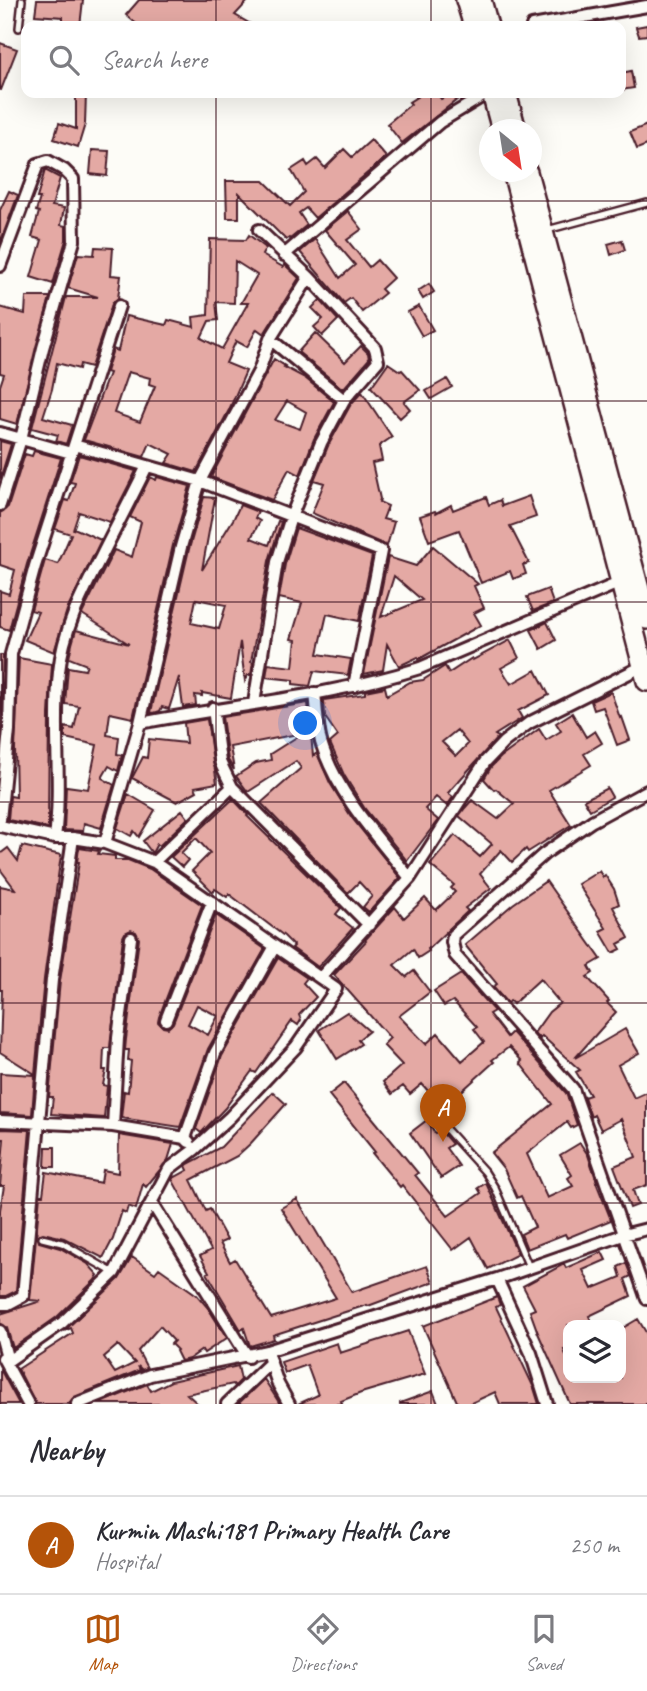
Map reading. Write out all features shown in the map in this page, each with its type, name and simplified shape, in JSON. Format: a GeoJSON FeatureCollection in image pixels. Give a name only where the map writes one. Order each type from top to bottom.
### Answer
{"type":"FeatureCollection","features":[{"type":"Feature","properties":{"kind":"highway"},"geometry":{"type":"LineString","coordinates":[[466,0],[472,21]]}},
{"type":"Feature","properties":{"kind":"highway"},"geometry":{"type":"LineString","coordinates":[[481,0],[487,21]]}},
{"type":"Feature","properties":{"kind":"highway"},"geometry":{"type":"LineString","coordinates":[[492,98],[498,119]]}},
{"type":"Feature","properties":{"kind":"highway"},"geometry":{"type":"LineString","coordinates":[[507,98],[513,119]]}},
{"type":"Feature","properties":{"kind":"highway"},"geometry":{"type":"LineString","coordinates":[[516,182],[645,674]]}},
{"type":"Feature","properties":{"kind":"highway"},"geometry":{"type":"LineString","coordinates":[[530,182],[647,619]]}},
{"type":"Feature","properties":{"kind":"street"},"geometry":{"type":"LineString","coordinates":[[561,21],[647,6]]}},
{"type":"Feature","properties":{"kind":"street"},"geometry":{"type":"LineString","coordinates":[[284,255],[440,122],[481,98]]}},
{"type":"Feature","properties":{"kind":"street"},"geometry":{"type":"LineString","coordinates":[[0,266],[38,164],[48,161],[73,179],[74,242],[43,348],[21,439],[0,505]]}},
{"type":"Feature","properties":{"kind":"street"},"geometry":{"type":"LineString","coordinates":[[254,703],[277,562],[291,517],[321,443],[344,400],[378,361],[375,348],[259,230]]}},
{"type":"Feature","properties":{"kind":"street"},"geometry":{"type":"LineString","coordinates":[[105,843],[140,723],[181,547],[200,481],[259,371],[270,338],[309,278]]}},
{"type":"Feature","properties":{"kind":"street"},"geometry":{"type":"LineString","coordinates":[[0,820],[6,652],[119,306]]}},
{"type":"Feature","properties":{"kind":"street"},"geometry":{"type":"LineString","coordinates":[[270,338],[344,400]]}},
{"type":"Feature","properties":{"kind":"street"},"geometry":{"type":"LineString","coordinates":[[0,433],[147,466],[200,481],[381,551],[354,686]]}},
{"type":"Feature","properties":{"kind":"street"},"geometry":{"type":"LineString","coordinates":[[55,838],[59,807],[55,738],[59,670],[68,627],[147,466]]}},
{"type":"Feature","properties":{"kind":"street"},"geometry":{"type":"LineString","coordinates":[[140,723],[213,708],[354,686],[420,668],[621,582]]}},
{"type":"Feature","properties":{"kind":"street"},"geometry":{"type":"LineString","coordinates":[[321,977],[410,878],[485,762],[504,742],[529,723],[645,674]]}},
{"type":"Feature","properties":{"kind":"street"},"geometry":{"type":"LineString","coordinates":[[315,693],[321,740],[339,782],[368,825],[410,878]]}},
{"type":"Feature","properties":{"kind":"street"},"geometry":{"type":"LineString","coordinates":[[213,708],[220,762],[232,787],[369,925]]}},
{"type":"Feature","properties":{"kind":"street"},"geometry":{"type":"LineString","coordinates":[[155,862],[232,787]]}},
{"type":"Feature","properties":{"kind":"street"},"geometry":{"type":"LineString","coordinates":[[647,791],[592,821],[544,854],[453,936],[452,942],[455,955],[573,1089],[647,1299]]}},
{"type":"Feature","properties":{"kind":"street"},"geometry":{"type":"LineString","coordinates":[[0,825],[55,838],[105,843],[155,862],[335,989],[296,1046],[230,1117],[169,1169],[114,1273],[62,1323],[8,1361],[0,1331]]}},
{"type":"Feature","properties":{"kind":"street"},"geometry":{"type":"LineString","coordinates":[[0,1304],[8,1304],[23,1296],[52,980],[73,838]]}},
{"type":"Feature","properties":{"kind":"street"},"geometry":{"type":"LineString","coordinates":[[166,1020],[212,902]]}},
{"type":"Feature","properties":{"kind":"street"},"geometry":{"type":"LineString","coordinates":[[113,1126],[118,1038],[131,938]]}},
{"type":"Feature","properties":{"kind":"street"},"geometry":{"type":"LineString","coordinates":[[185,1138],[215,1053],[274,948]]}},
{"type":"Feature","properties":{"kind":"street"},"geometry":{"type":"LineString","coordinates":[[0,1121],[113,1126],[185,1138],[194,1150]]}},
{"type":"Feature","properties":{"kind":"street"},"geometry":{"type":"LineString","coordinates":[[152,1203],[248,1357]]}},
{"type":"Feature","properties":{"kind":"street"},"geometry":{"type":"LineString","coordinates":[[77,1404],[150,1375],[248,1357],[269,1357],[647,1229]]}},
{"type":"Feature","properties":{"kind":"street"},"geometry":{"type":"LineString","coordinates":[[497,1279],[531,1353],[547,1404]]}},
{"type":"Feature","properties":{"kind":"street"},"geometry":{"type":"LineString","coordinates":[[0,1340],[3,1362],[20,1385],[29,1404]]}},
{"type":"Feature","properties":{"kind":"street"},"geometry":{"type":"LineString","coordinates":[[227,1404],[269,1357]]}},
{"type":"Feature","properties":{"kind":"street"},"geometry":{"type":"LineString","coordinates":[[269,1357],[278,1384],[289,1404]]}},
{"type":"Feature","properties":{"kind":"lane"},"geometry":{"type":"LineString","coordinates":[[19,28],[22,0]]}},
{"type":"Feature","properties":{"kind":"lane"},"geometry":{"type":"LineString","coordinates":[[544,231],[647,203]]}},
{"type":"Feature","properties":{"kind":"lane"},"geometry":{"type":"LineString","coordinates":[[427,1108],[490,1180],[529,1268]]}},
{"type":"Feature","properties":{"kind":"lane"},"geometry":{"type":"LineString","coordinates":[[42,1238],[62,1243],[114,1273]]}},
{"type":"Feature","properties":{"kind":"building"},"geometry":{"type":"Polygon","coordinates":[[[37,0],[83,0],[81,21],[63,21],[63,17],[35,15],[37,0]]]}},
{"type":"Feature","properties":{"kind":"building"},"geometry":{"type":"Polygon","coordinates":[[[139,0],[249,0],[235,15],[245,21],[133,21],[126,15],[139,0]]]}},
{"type":"Feature","properties":{"kind":"building"},"geometry":{"type":"Polygon","coordinates":[[[647,25],[647,35],[639,36],[636,27],[647,25]]]}},
{"type":"Feature","properties":{"kind":"building"},"geometry":{"type":"Polygon","coordinates":[[[0,43],[17,49],[1,90],[0,90],[0,43]]]}},
{"type":"Feature","properties":{"kind":"building"},"geometry":{"type":"Polygon","coordinates":[[[631,71],[634,88],[626,89],[626,72],[631,71]]]}},
{"type":"Feature","properties":{"kind":"building"},"geometry":{"type":"Polygon","coordinates":[[[76,98],[86,98],[85,124],[78,147],[54,139],[59,123],[76,129],[76,98]]]}},
{"type":"Feature","properties":{"kind":"building"},"geometry":{"type":"Polygon","coordinates":[[[415,98],[458,99],[402,143],[387,124],[411,104],[409,102],[415,98]]]}},
{"type":"Feature","properties":{"kind":"building"},"geometry":{"type":"Polygon","coordinates":[[[647,125],[647,145],[637,149],[630,132],[647,125]]]}},
{"type":"Feature","properties":{"kind":"building"},"geometry":{"type":"Polygon","coordinates":[[[371,140],[386,157],[315,218],[306,208],[299,213],[307,225],[290,239],[286,240],[239,193],[239,218],[227,218],[226,181],[264,181],[290,206],[304,192],[291,170],[305,161],[308,166],[317,159],[325,168],[344,149],[352,157],[371,140]]]}},
{"type":"Feature","properties":{"kind":"building"},"geometry":{"type":"Polygon","coordinates":[[[92,150],[109,151],[107,176],[90,174],[92,150]]]}},
{"type":"Feature","properties":{"kind":"building"},"geometry":{"type":"Polygon","coordinates":[[[45,170],[60,178],[52,206],[64,208],[61,225],[66,226],[66,240],[53,284],[31,277],[42,240],[32,237],[39,212],[36,211],[40,198],[37,198],[45,170]]]}},
{"type":"Feature","properties":{"kind":"building"},"geometry":{"type":"Polygon","coordinates":[[[9,191],[18,195],[0,243],[0,210],[9,191]]]}},
{"type":"Feature","properties":{"kind":"building"},"geometry":{"type":"Polygon","coordinates":[[[348,211],[362,229],[347,240],[369,267],[377,260],[393,278],[381,289],[385,293],[362,312],[351,298],[344,303],[300,252],[315,239],[340,278],[355,265],[325,230],[348,211]]]}},
{"type":"Feature","properties":{"kind":"building"},"geometry":{"type":"Polygon","coordinates":[[[249,235],[266,248],[262,255],[283,267],[285,265],[299,278],[264,334],[257,329],[247,347],[236,341],[226,363],[246,371],[196,472],[166,463],[172,454],[150,443],[144,457],[84,440],[109,373],[106,372],[113,349],[118,351],[126,316],[166,325],[168,320],[194,327],[193,317],[208,315],[210,239],[246,240],[249,235]],[[235,261],[234,303],[216,302],[218,320],[209,321],[201,338],[222,349],[248,303],[241,303],[257,275],[235,261]],[[128,372],[114,413],[140,422],[155,386],[149,384],[150,378],[128,372]]]}},
{"type":"Feature","properties":{"kind":"building"},"geometry":{"type":"Polygon","coordinates":[[[622,240],[625,250],[611,255],[608,244],[622,240]]]}},
{"type":"Feature","properties":{"kind":"building"},"geometry":{"type":"Polygon","coordinates":[[[95,247],[113,248],[111,275],[121,276],[118,298],[112,304],[91,367],[80,364],[79,369],[57,363],[43,417],[72,425],[66,444],[56,441],[58,435],[32,428],[66,297],[98,297],[68,288],[78,254],[94,255],[95,247]]]}},
{"type":"Feature","properties":{"kind":"building"},"geometry":{"type":"Polygon","coordinates":[[[429,284],[434,292],[423,299],[418,291],[429,284]]]}},
{"type":"Feature","properties":{"kind":"building"},"geometry":{"type":"Polygon","coordinates":[[[26,297],[50,297],[17,424],[0,419],[0,386],[4,374],[0,373],[0,307],[25,314],[26,297]]]}},
{"type":"Feature","properties":{"kind":"building"},"geometry":{"type":"Polygon","coordinates":[[[320,300],[338,320],[322,336],[314,327],[323,319],[312,308],[320,300]]]}},
{"type":"Feature","properties":{"kind":"building"},"geometry":{"type":"Polygon","coordinates":[[[419,306],[433,330],[422,336],[408,312],[419,306]]]}},
{"type":"Feature","properties":{"kind":"building"},"geometry":{"type":"Polygon","coordinates":[[[315,333],[345,362],[361,346],[368,353],[369,359],[343,389],[298,352],[315,333]]]}},
{"type":"Feature","properties":{"kind":"building"},"geometry":{"type":"Polygon","coordinates":[[[274,359],[305,378],[334,402],[314,439],[300,475],[289,469],[272,500],[211,477],[274,359]],[[287,401],[275,420],[300,429],[306,412],[287,401]]]}},
{"type":"Feature","properties":{"kind":"building"},"geometry":{"type":"Polygon","coordinates":[[[388,363],[402,370],[420,390],[404,402],[410,409],[400,418],[371,387],[388,363]]]}},
{"type":"Feature","properties":{"kind":"building"},"geometry":{"type":"Polygon","coordinates":[[[447,379],[452,387],[431,399],[426,391],[447,379]]]}},
{"type":"Feature","properties":{"kind":"building"},"geometry":{"type":"Polygon","coordinates":[[[362,392],[392,437],[379,446],[382,461],[372,463],[379,502],[388,506],[383,519],[394,522],[387,546],[312,513],[324,483],[314,480],[328,446],[351,404],[362,392]]]}},
{"type":"Feature","properties":{"kind":"building"},"geometry":{"type":"Polygon","coordinates":[[[0,441],[11,444],[0,479],[0,441]]]}},
{"type":"Feature","properties":{"kind":"building"},"geometry":{"type":"Polygon","coordinates":[[[34,451],[61,458],[9,630],[0,627],[0,591],[9,594],[15,570],[0,565],[0,513],[8,507],[25,454],[32,456],[34,451]]]}},
{"type":"Feature","properties":{"kind":"building"},"geometry":{"type":"Polygon","coordinates":[[[79,455],[136,471],[110,522],[79,512],[73,530],[74,528],[101,540],[67,610],[54,652],[25,640],[38,612],[31,610],[45,560],[58,564],[71,534],[55,529],[65,500],[69,501],[75,483],[70,482],[79,455]]]}},
{"type":"Feature","properties":{"kind":"building"},"geometry":{"type":"Polygon","coordinates":[[[150,477],[190,486],[173,545],[133,718],[110,713],[107,735],[119,737],[117,754],[122,755],[118,771],[109,766],[102,778],[114,785],[101,828],[84,823],[83,831],[64,830],[66,786],[88,789],[97,745],[65,738],[65,727],[74,729],[79,706],[65,704],[68,667],[85,670],[87,665],[69,658],[72,644],[76,630],[129,644],[82,614],[114,550],[132,557],[141,522],[130,517],[150,477]]]}},
{"type":"Feature","properties":{"kind":"building"},"geometry":{"type":"Polygon","coordinates":[[[529,496],[536,517],[510,526],[529,563],[523,565],[526,574],[513,579],[510,571],[481,583],[459,530],[429,541],[420,516],[435,511],[436,513],[451,505],[453,510],[486,497],[489,505],[500,500],[502,506],[529,496]]]}},
{"type":"Feature","properties":{"kind":"building"},"geometry":{"type":"Polygon","coordinates":[[[204,497],[215,498],[202,570],[240,505],[258,512],[255,518],[260,521],[251,538],[269,545],[278,521],[281,522],[269,561],[251,675],[248,675],[245,681],[240,642],[231,698],[202,693],[202,696],[195,695],[196,705],[183,707],[179,677],[169,709],[162,707],[154,713],[151,712],[189,549],[204,497]],[[196,599],[191,623],[219,629],[226,605],[196,599]]]}},
{"type":"Feature","properties":{"kind":"building"},"geometry":{"type":"Polygon","coordinates":[[[296,528],[372,556],[359,621],[327,614],[318,654],[351,659],[348,675],[314,671],[310,686],[293,684],[293,680],[266,677],[268,664],[293,667],[296,640],[291,639],[302,603],[279,598],[285,564],[296,528]]]}},
{"type":"Feature","properties":{"kind":"building"},"geometry":{"type":"Polygon","coordinates":[[[433,546],[478,584],[474,586],[484,608],[474,613],[481,625],[419,659],[418,657],[399,666],[387,644],[383,670],[364,674],[388,557],[416,566],[433,546]],[[394,576],[381,617],[422,600],[394,576]]]}},
{"type":"Feature","properties":{"kind":"building"},"geometry":{"type":"Polygon","coordinates":[[[548,589],[553,603],[533,611],[527,597],[548,589]]]}},
{"type":"Feature","properties":{"kind":"building"},"geometry":{"type":"Polygon","coordinates":[[[547,622],[556,640],[541,649],[531,630],[547,622]]]}},
{"type":"Feature","properties":{"kind":"building"},"geometry":{"type":"Polygon","coordinates":[[[510,640],[519,658],[501,668],[511,684],[536,670],[549,695],[518,711],[522,718],[495,735],[498,737],[448,793],[453,797],[447,806],[436,797],[425,809],[438,820],[407,861],[365,809],[344,775],[330,743],[338,736],[325,717],[324,700],[365,694],[365,691],[385,687],[387,695],[410,682],[423,680],[445,666],[449,673],[472,658],[473,660],[510,640]],[[457,730],[442,742],[456,756],[468,744],[457,730]]]}},
{"type":"Feature","properties":{"kind":"building"},"geometry":{"type":"Polygon","coordinates":[[[0,655],[3,655],[0,741],[0,655]]]}},
{"type":"Feature","properties":{"kind":"building"},"geometry":{"type":"Polygon","coordinates":[[[19,658],[52,664],[48,828],[8,820],[10,796],[16,797],[19,658]]]}},
{"type":"Feature","properties":{"kind":"building"},"geometry":{"type":"Polygon","coordinates":[[[611,692],[630,740],[617,745],[603,707],[594,710],[591,701],[611,692]]]}},
{"type":"Feature","properties":{"kind":"building"},"geometry":{"type":"Polygon","coordinates":[[[308,703],[313,756],[317,753],[330,783],[352,818],[400,878],[369,912],[363,907],[372,896],[359,882],[348,893],[261,803],[301,768],[296,761],[248,792],[236,776],[256,763],[271,760],[270,754],[303,733],[230,747],[234,770],[228,760],[222,717],[308,703]]]}},
{"type":"Feature","properties":{"kind":"building"},"geometry":{"type":"Polygon","coordinates":[[[572,713],[586,737],[595,731],[602,743],[584,754],[591,765],[549,790],[571,825],[528,852],[526,849],[512,862],[501,850],[480,874],[491,888],[465,908],[468,911],[428,949],[429,951],[418,958],[413,949],[394,965],[406,977],[414,971],[430,992],[399,1016],[426,1044],[438,1033],[462,1061],[484,1042],[474,1029],[477,1027],[453,1001],[444,1006],[434,991],[461,974],[494,1011],[489,1014],[507,1037],[512,1032],[566,1093],[577,1125],[571,1128],[567,1122],[527,1154],[547,1198],[573,1186],[568,1178],[572,1175],[560,1155],[580,1143],[588,1155],[611,1220],[567,1238],[565,1234],[527,1249],[521,1234],[535,1227],[521,1196],[517,1198],[504,1169],[491,1153],[552,1104],[520,1063],[522,1061],[509,1047],[443,1108],[422,1084],[410,1094],[403,1086],[392,1094],[383,1082],[402,1065],[383,1045],[390,1038],[334,975],[395,907],[404,918],[425,898],[436,910],[455,892],[451,888],[454,885],[430,865],[455,835],[480,857],[492,844],[459,816],[472,800],[498,819],[514,804],[484,779],[491,767],[539,729],[546,740],[561,731],[556,723],[572,713]]]}},
{"type":"Feature","properties":{"kind":"building"},"geometry":{"type":"Polygon","coordinates":[[[207,719],[217,783],[195,787],[197,791],[177,802],[132,778],[143,757],[147,758],[149,739],[186,743],[184,723],[207,719]]]}},
{"type":"Feature","properties":{"kind":"building"},"geometry":{"type":"Polygon","coordinates":[[[607,788],[612,797],[590,810],[584,800],[607,788]]]}},
{"type":"Feature","properties":{"kind":"building"},"geometry":{"type":"Polygon","coordinates":[[[128,794],[155,810],[139,837],[134,831],[131,836],[117,828],[128,794]]]}},
{"type":"Feature","properties":{"kind":"building"},"geometry":{"type":"Polygon","coordinates":[[[233,799],[341,908],[336,914],[353,928],[318,967],[292,948],[294,946],[284,936],[229,894],[227,897],[215,889],[213,892],[192,871],[210,853],[196,838],[181,853],[188,860],[182,867],[171,857],[233,799]]]}},
{"type":"Feature","properties":{"kind":"building"},"geometry":{"type":"Polygon","coordinates":[[[182,810],[188,818],[159,846],[157,844],[152,853],[143,841],[182,810]]]}},
{"type":"Feature","properties":{"kind":"building"},"geometry":{"type":"Polygon","coordinates":[[[22,846],[61,855],[44,979],[35,1074],[0,1052],[0,886],[15,889],[0,869],[0,854],[8,848],[18,861],[22,846]]]}},
{"type":"Feature","properties":{"kind":"building"},"geometry":{"type":"Polygon","coordinates":[[[79,848],[115,856],[115,860],[128,860],[150,869],[202,905],[159,1017],[158,1022],[163,1027],[168,1028],[173,1023],[216,915],[265,949],[208,1049],[180,1127],[121,1118],[124,1091],[128,1092],[131,1061],[128,1060],[129,1050],[125,1050],[139,939],[136,932],[131,930],[123,937],[110,1048],[104,1048],[103,1070],[106,1070],[103,1085],[107,1086],[104,1118],[51,1114],[53,1097],[49,1097],[60,981],[79,848]],[[197,1005],[188,1024],[208,1035],[218,1016],[197,1005]]]}},
{"type":"Feature","properties":{"kind":"building"},"geometry":{"type":"Polygon","coordinates":[[[599,871],[614,889],[619,904],[613,907],[629,938],[618,944],[621,949],[613,953],[600,931],[606,928],[578,884],[599,871]]]}},
{"type":"Feature","properties":{"kind":"building"},"geometry":{"type":"Polygon","coordinates":[[[546,881],[601,959],[589,966],[593,973],[587,977],[616,1012],[575,1058],[625,1029],[639,1053],[618,1065],[634,1098],[647,1092],[647,1185],[633,1190],[638,1205],[630,1208],[614,1166],[636,1157],[621,1119],[601,1130],[594,1115],[591,1117],[584,1097],[590,1095],[576,1072],[580,1070],[542,1036],[540,1039],[534,1033],[549,1012],[560,1003],[540,979],[513,1004],[510,1001],[507,1003],[493,987],[497,984],[465,945],[513,904],[546,881]]]}},
{"type":"Feature","properties":{"kind":"building"},"geometry":{"type":"Polygon","coordinates":[[[278,958],[307,978],[303,983],[316,997],[299,1015],[301,1020],[298,1025],[292,1021],[256,1073],[252,1071],[225,1108],[201,1133],[196,1129],[222,1056],[278,958]]]}},
{"type":"Feature","properties":{"kind":"building"},"geometry":{"type":"Polygon","coordinates":[[[347,1012],[369,1031],[358,1040],[361,1044],[337,1059],[319,1030],[347,1012]]]}},
{"type":"Feature","properties":{"kind":"building"},"geometry":{"type":"Polygon","coordinates":[[[0,1073],[35,1075],[32,1115],[0,1113],[0,1073]]]}},
{"type":"Feature","properties":{"kind":"building"},"geometry":{"type":"Polygon","coordinates":[[[344,1083],[418,1173],[415,1175],[448,1216],[481,1193],[478,1188],[486,1183],[518,1254],[488,1269],[471,1237],[453,1250],[402,1185],[400,1187],[372,1153],[375,1152],[329,1095],[344,1083]]]}},
{"type":"Feature","properties":{"kind":"building"},"geometry":{"type":"Polygon","coordinates":[[[273,1092],[286,1104],[251,1143],[237,1156],[191,1180],[206,1211],[210,1209],[227,1240],[220,1243],[230,1262],[235,1259],[271,1318],[336,1298],[281,1208],[297,1199],[352,1292],[427,1266],[433,1282],[368,1306],[273,1335],[274,1339],[250,1346],[244,1328],[241,1330],[207,1273],[209,1272],[200,1256],[211,1250],[172,1179],[188,1170],[188,1164],[221,1147],[273,1092]]]}},
{"type":"Feature","properties":{"kind":"building"},"geometry":{"type":"Polygon","coordinates":[[[427,1120],[435,1133],[440,1130],[452,1144],[446,1148],[459,1166],[441,1178],[410,1133],[427,1120]]]}},
{"type":"Feature","properties":{"kind":"building"},"geometry":{"type":"Polygon","coordinates":[[[0,1129],[30,1130],[16,1291],[6,1296],[0,1296],[0,1210],[4,1186],[0,1186],[4,1139],[0,1139],[0,1129]]]}},
{"type":"Feature","properties":{"kind":"building"},"geometry":{"type":"Polygon","coordinates":[[[119,1135],[173,1144],[168,1160],[146,1187],[143,1184],[136,1209],[128,1206],[126,1213],[122,1211],[113,1239],[103,1258],[64,1238],[43,1233],[38,1235],[39,1242],[60,1248],[88,1264],[98,1275],[57,1317],[13,1348],[7,1328],[0,1323],[0,1314],[41,1301],[30,1300],[40,1195],[43,1195],[46,1172],[101,1183],[103,1170],[118,1173],[119,1135]]]}},
{"type":"Feature","properties":{"kind":"building"},"geometry":{"type":"Polygon","coordinates":[[[46,1147],[55,1147],[55,1167],[45,1167],[46,1147]]]}},
{"type":"Feature","properties":{"kind":"building"},"geometry":{"type":"Polygon","coordinates":[[[602,1252],[606,1260],[583,1270],[592,1289],[621,1277],[618,1267],[626,1263],[631,1276],[625,1279],[631,1296],[589,1316],[591,1320],[563,1320],[563,1383],[626,1383],[626,1326],[638,1319],[647,1334],[647,1404],[570,1404],[538,1333],[530,1311],[535,1309],[523,1286],[564,1264],[566,1268],[602,1252]]]}},
{"type":"Feature","properties":{"kind":"building"},"geometry":{"type":"Polygon","coordinates":[[[132,1257],[155,1273],[159,1268],[197,1295],[227,1338],[204,1353],[202,1350],[181,1361],[177,1350],[171,1344],[174,1341],[160,1326],[138,1351],[147,1368],[142,1370],[138,1366],[140,1370],[74,1397],[69,1404],[36,1404],[18,1369],[73,1333],[71,1328],[64,1331],[119,1279],[132,1257]],[[118,1345],[104,1357],[115,1373],[135,1363],[118,1345]]]}},
{"type":"Feature","properties":{"kind":"building"},"geometry":{"type":"Polygon","coordinates":[[[497,1297],[500,1305],[496,1307],[539,1404],[500,1404],[495,1392],[469,1404],[458,1404],[423,1326],[497,1297]]]}},
{"type":"Feature","properties":{"kind":"building"},"geometry":{"type":"Polygon","coordinates":[[[408,1331],[425,1374],[361,1393],[341,1401],[342,1404],[298,1404],[318,1395],[307,1365],[285,1373],[281,1362],[337,1343],[340,1353],[408,1331]]]}},
{"type":"Feature","properties":{"kind":"building"},"geometry":{"type":"Polygon","coordinates":[[[238,1366],[241,1380],[235,1386],[233,1384],[187,1394],[198,1404],[98,1404],[147,1384],[151,1391],[171,1381],[238,1366]]]}},
{"type":"Feature","properties":{"kind":"building"},"geometry":{"type":"Polygon","coordinates":[[[0,1369],[19,1404],[0,1404],[0,1369]]]}},
{"type":"Feature","properties":{"kind":"building"},"geometry":{"type":"Polygon","coordinates":[[[264,1379],[280,1404],[238,1404],[264,1379]]]}},
{"type":"Feature","properties":{"kind":"building"},"geometry":{"type":"Polygon","coordinates":[[[433,1391],[438,1404],[400,1404],[400,1403],[433,1391]]]}},
{"type":"Feature","properties":{"kind":"place","name":"Kurmin Mashi181 Primary Health Care"},"geometry":{"type":"Point","coordinates":[443,1142]}}]}
